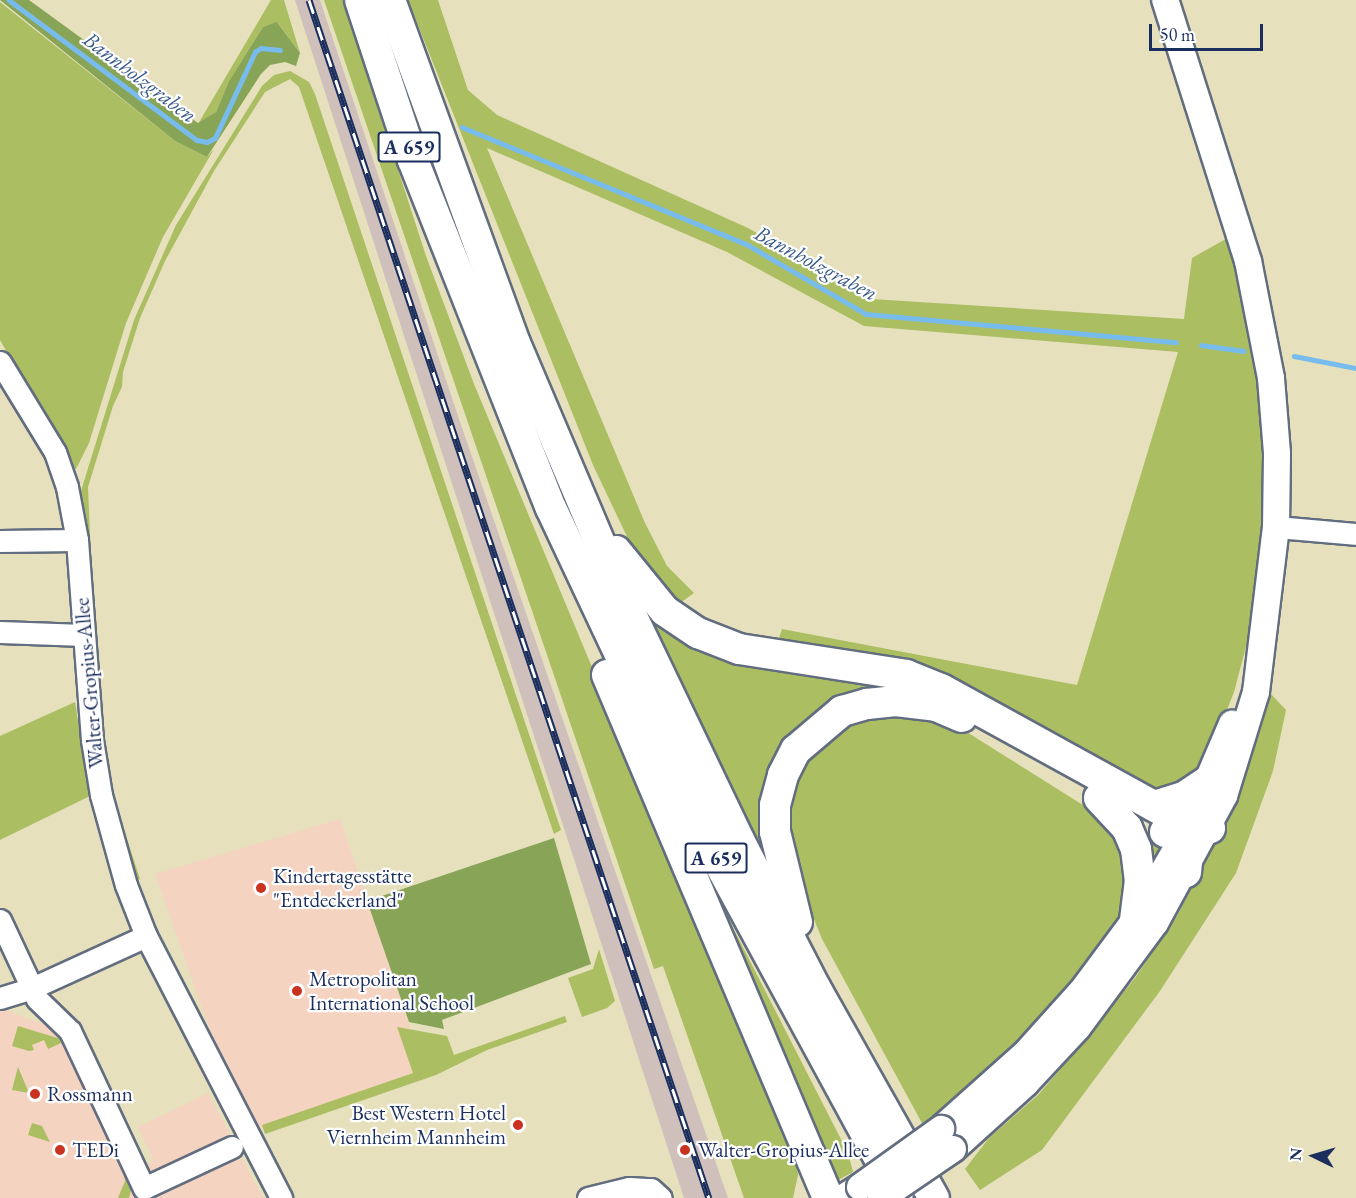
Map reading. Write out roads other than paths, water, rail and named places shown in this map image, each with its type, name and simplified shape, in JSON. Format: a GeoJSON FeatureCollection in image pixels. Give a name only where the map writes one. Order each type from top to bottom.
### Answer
{"type":"FeatureCollection","features":[{"type":"Feature","properties":{"kind":"highway","name":"A 659"},"geometry":{"type":"LineString","coordinates":[[360,0],[413,160],[552,508],[713,852],[901,1198]]}},
{"type":"Feature","properties":{"kind":"highway","name":"A 659"},"geometry":{"type":"LineString","coordinates":[[390,0],[511,333],[576,491],[675,711],[816,989],[934,1198]]}},
{"type":"Feature","properties":{"kind":"highway"},"geometry":{"type":"LineString","coordinates":[[576,491],[634,576],[665,610],[698,633],[740,649],[906,675],[941,689],[1198,831]]}},
{"type":"Feature","properties":{"kind":"highway"},"geometry":{"type":"LineString","coordinates":[[552,508],[565,563],[587,626],[811,1164],[828,1198]]}},
{"type":"Feature","properties":{"kind":"highway"},"geometry":{"type":"LineString","coordinates":[[816,989],[781,868],[775,805],[783,775],[796,750],[842,711],[867,704],[896,701],[936,706],[972,720],[1099,798],[1157,830],[1198,831]]}},
{"type":"Feature","properties":{"kind":"highway"},"geometry":{"type":"LineString","coordinates":[[1154,806],[1184,797],[1211,780]]}},
{"type":"Feature","properties":{"kind":"highway"},"geometry":{"type":"LineString","coordinates":[[1099,798],[1126,828],[1136,849],[1140,880],[1135,920]]}},
{"type":"Feature","properties":{"kind":"highway"},"geometry":{"type":"LineString","coordinates":[[1186,872],[1198,831]]}},
{"type":"Feature","properties":{"kind":"highway"},"geometry":{"type":"LineString","coordinates":[[804,1198],[811,1164]]}},
{"type":"Feature","properties":{"kind":"main road"},"geometry":{"type":"LineString","coordinates":[[947,1139],[1082,991],[1135,920],[1198,831],[1247,731],[1264,636],[1276,527],[1275,416],[1258,300],[1165,0]]}},
{"type":"Feature","properties":{"kind":"main road"},"geometry":{"type":"LineString","coordinates":[[1198,831],[1211,780],[1264,636]]}},
{"type":"Feature","properties":{"kind":"main road"},"geometry":{"type":"LineString","coordinates":[[861,1194],[947,1139],[1026,1083],[1078,1027],[1120,975],[1186,872]]}},
{"type":"Feature","properties":{"kind":"street","name":"Walter-Gropius-Allee"},"geometry":{"type":"LineString","coordinates":[[0,362],[8,391],[55,452],[67,487],[77,540],[86,694],[100,795],[120,868],[146,936],[281,1198]]}},
{"type":"Feature","properties":{"kind":"street"},"geometry":{"type":"LineString","coordinates":[[1276,527],[1356,534]]}},
{"type":"Feature","properties":{"kind":"street"},"geometry":{"type":"LineString","coordinates":[[0,541],[77,540]]}},
{"type":"Feature","properties":{"kind":"street"},"geometry":{"type":"LineString","coordinates":[[0,632],[84,635]]}},
{"type":"Feature","properties":{"kind":"street"},"geometry":{"type":"LineString","coordinates":[[0,920],[37,999],[70,1031],[144,1188],[232,1147]]}},
{"type":"Feature","properties":{"kind":"street"},"geometry":{"type":"LineString","coordinates":[[0,998],[32,988],[146,936]]}},
{"type":"Feature","properties":{"kind":"street"},"geometry":{"type":"LineString","coordinates":[[588,1198],[629,1188],[651,1189],[661,1198]]}},
{"type":"Feature","properties":{"kind":"waterway","name":"Bannholzgraben"},"geometry":{"type":"LineString","coordinates":[[9,0],[197,140],[207,142],[215,138],[255,52],[261,48],[280,50]]}},
{"type":"Feature","properties":{"kind":"waterway","name":"Bannholzgraben"},"geometry":{"type":"LineString","coordinates":[[462,127],[748,245],[866,314],[1176,342]]}},
{"type":"Feature","properties":{"kind":"waterway","name":"Bannholzgraben"},"geometry":{"type":"LineString","coordinates":[[1201,345],[1244,351]]}},
{"type":"Feature","properties":{"kind":"waterway","name":"Bannholzgraben"},"geometry":{"type":"LineString","coordinates":[[1294,356],[1356,368]]}},
{"type":"Feature","properties":{"kind":"railway"},"geometry":{"type":"LineString","coordinates":[[309,0],[709,1198]]}},
{"type":"Feature","properties":{"kind":"place","name":"Kindertagesstätte \"Entdeckerland\""},"geometry":{"type":"Point","coordinates":[261,888]}},
{"type":"Feature","properties":{"kind":"place","name":"Metropolitan International School"},"geometry":{"type":"Point","coordinates":[297,991]}},
{"type":"Feature","properties":{"kind":"place","name":"Rossmann"},"geometry":{"type":"Point","coordinates":[35,1094]}},
{"type":"Feature","properties":{"kind":"place","name":"Best Western Hotel Viernheim Mannheim"},"geometry":{"type":"Point","coordinates":[518,1125]}},
{"type":"Feature","properties":{"kind":"place","name":"TEDi"},"geometry":{"type":"Point","coordinates":[60,1150]}},
{"type":"Feature","properties":{"kind":"place","name":"Walter-Gropius-Allee"},"geometry":{"type":"Point","coordinates":[685,1150]}}]}
